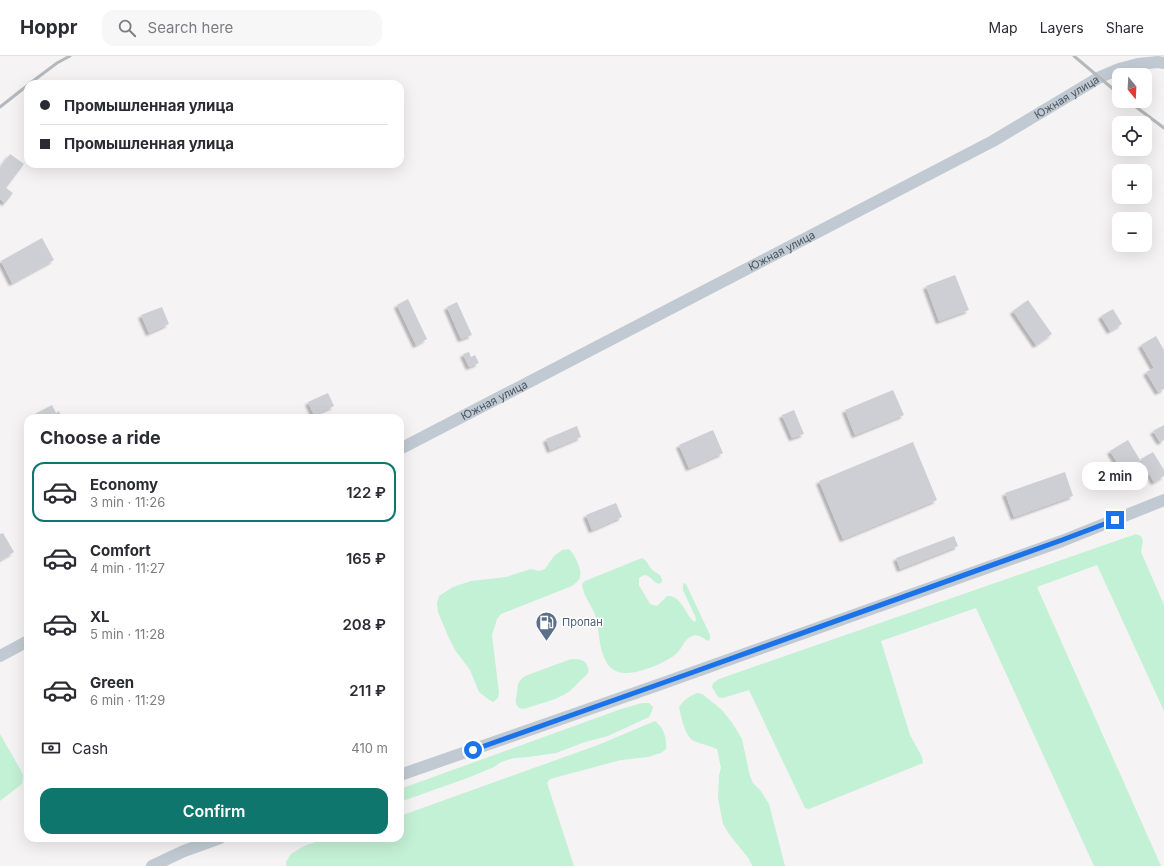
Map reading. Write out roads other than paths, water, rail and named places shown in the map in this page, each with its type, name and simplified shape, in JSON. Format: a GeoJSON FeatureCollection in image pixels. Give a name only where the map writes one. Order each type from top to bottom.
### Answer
{"type":"FeatureCollection","features":[{"type":"Feature","properties":{"kind":"street","name":"Южная улица"},"geometry":{"type":"LineString","coordinates":[[404,446],[993,141],[1100,77],[1119,69],[1138,64],[1158,62],[1164,63]]}},
{"type":"Feature","properties":{"kind":"street"},"geometry":{"type":"LineString","coordinates":[[404,774],[651,688],[1055,543],[1164,500]]}},
{"type":"Feature","properties":{"kind":"street"},"geometry":{"type":"LineString","coordinates":[[0,656],[24,643]]}},
{"type":"Feature","properties":{"kind":"street"},"geometry":{"type":"LineString","coordinates":[[152,866],[184,851],[209,842]]}},
{"type":"Feature","properties":{"kind":"railway"},"geometry":{"type":"LineString","coordinates":[[34,80],[57,63],[70,56]]}},
{"type":"Feature","properties":{"kind":"railway"},"geometry":{"type":"LineString","coordinates":[[1074,56],[1112,88]]}},
{"type":"Feature","properties":{"kind":"railway"},"geometry":{"type":"LineString","coordinates":[[0,107],[24,88]]}},
{"type":"Feature","properties":{"kind":"railway"},"geometry":{"type":"LineString","coordinates":[[1137,108],[1164,128]]}},
{"type":"Feature","properties":{"kind":"place","name":"Пропан"},"geometry":{"type":"Point","coordinates":[546,642]}}]}
